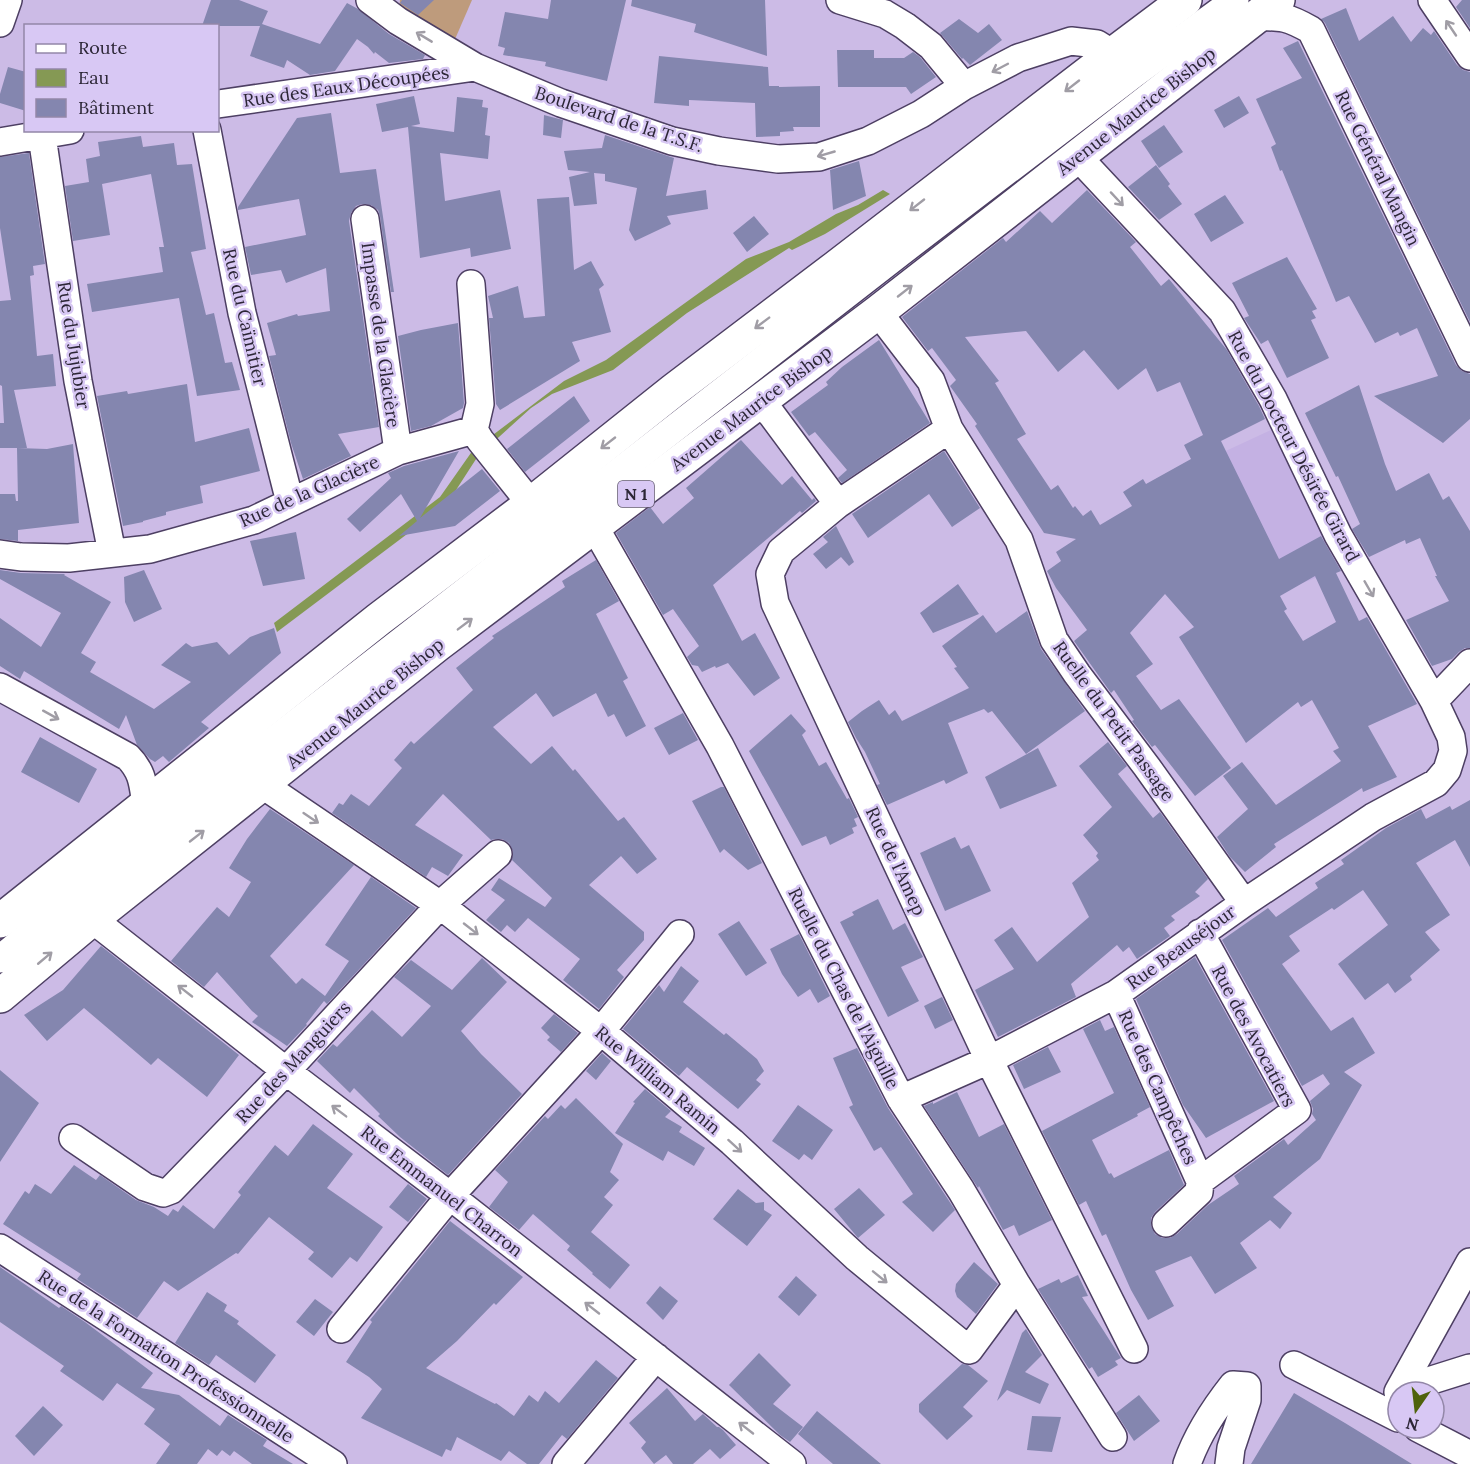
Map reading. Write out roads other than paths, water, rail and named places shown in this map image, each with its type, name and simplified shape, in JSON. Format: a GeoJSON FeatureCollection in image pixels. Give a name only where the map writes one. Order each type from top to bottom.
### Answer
{"type":"FeatureCollection","features":[{"type":"Feature","properties":{"kind":"main road"},"geometry":{"type":"LineString","coordinates":[[0,921],[370,626],[531,504],[674,390],[1185,0]]}},
{"type":"Feature","properties":{"kind":"main road","name":"Avenue Maurice Bishop"},"geometry":{"type":"LineString","coordinates":[[0,996],[92,919],[436,645],[878,312],[1077,156],[1256,6]]}},
{"type":"Feature","properties":{"kind":"street"},"geometry":{"type":"LineString","coordinates":[[0,23],[8,0]]}},
{"type":"Feature","properties":{"kind":"street","name":"Boulevard de la T.S.F."},"geometry":{"type":"LineString","coordinates":[[370,0],[398,21],[475,67],[561,103],[672,141],[719,151],[778,159],[819,157],[868,141],[921,114],[964,87],[1018,58],[1071,41],[1097,44],[1113,54]]}},
{"type":"Feature","properties":{"kind":"street"},"geometry":{"type":"LineString","coordinates":[[840,0],[885,14],[906,26],[931,46],[964,87]]}},
{"type":"Feature","properties":{"kind":"street"},"geometry":{"type":"LineString","coordinates":[[1432,0],[1470,56]]}},
{"type":"Feature","properties":{"kind":"street"},"geometry":{"type":"LineString","coordinates":[[0,959],[149,838],[873,274],[1134,74],[1256,6]]}},
{"type":"Feature","properties":{"kind":"street","name":"Rue Général Mangin"},"geometry":{"type":"LineString","coordinates":[[1256,6],[1278,16],[1292,19],[1311,30],[1470,358]]}},
{"type":"Feature","properties":{"kind":"street","name":"Rue des Eaux Découpées"},"geometry":{"type":"LineString","coordinates":[[219,104],[475,67]]}},
{"type":"Feature","properties":{"kind":"street"},"geometry":{"type":"LineString","coordinates":[[0,142],[61,132]]}},
{"type":"Feature","properties":{"kind":"street","name":"Rue du Caïmitier"},"geometry":{"type":"LineString","coordinates":[[207,132],[242,313],[290,502]]}},
{"type":"Feature","properties":{"kind":"street","name":"Rue du Jujubier"},"geometry":{"type":"LineString","coordinates":[[42,136],[78,381],[112,553]]}},
{"type":"Feature","properties":{"kind":"street","name":"Rue du Docteur Désirée Girard"},"geometry":{"type":"LineString","coordinates":[[1077,156],[1222,311],[1273,399],[1338,535],[1434,701],[1451,737],[1455,769]]}},
{"type":"Feature","properties":{"kind":"street","name":"Impasse de la Glacière"},"geometry":{"type":"LineString","coordinates":[[365,219],[398,451]]}},
{"type":"Feature","properties":{"kind":"street"},"geometry":{"type":"LineString","coordinates":[[471,284],[483,443],[531,504]]}},
{"type":"Feature","properties":{"kind":"street","name":"Ruelle du Petit Passage"},"geometry":{"type":"LineString","coordinates":[[878,312],[931,381],[949,429],[1019,540],[1054,639],[1244,903]]}},
{"type":"Feature","properties":{"kind":"street"},"geometry":{"type":"LineString","coordinates":[[759,401],[838,504]]}},
{"type":"Feature","properties":{"kind":"street","name":"Rue de l'Amep"},"geometry":{"type":"LineString","coordinates":[[949,429],[838,504],[781,551],[771,574],[774,603],[989,1060],[1134,1349]]}},
{"type":"Feature","properties":{"kind":"street","name":"Rue de la Glacière"},"geometry":{"type":"LineString","coordinates":[[0,554],[69,558],[150,549],[254,520],[398,451],[483,443]]}},
{"type":"Feature","properties":{"kind":"street","name":"Ruelle du Chas de l'Aiguille"},"geometry":{"type":"LineString","coordinates":[[594,526],[720,746],[901,1099],[961,1190],[1017,1285],[1113,1437]]}},
{"type":"Feature","properties":{"kind":"street"},"geometry":{"type":"LineString","coordinates":[[1434,701],[1470,663]]}},
{"type":"Feature","properties":{"kind":"street"},"geometry":{"type":"LineString","coordinates":[[0,687],[128,757],[137,766],[142,779],[146,805]]}},
{"type":"Feature","properties":{"kind":"street","name":"Rue Beauséjour"},"geometry":{"type":"LineString","coordinates":[[901,1099],[989,1060],[1116,994],[1200,933],[1373,817],[1436,783],[1455,769]]}},
{"type":"Feature","properties":{"kind":"street","name":"Rue William Ramin"},"geometry":{"type":"LineString","coordinates":[[262,785],[440,905],[601,1031],[732,1142],[857,1258],[969,1350],[1017,1285]]}},
{"type":"Feature","properties":{"kind":"street","name":"Rue des Manguiers"},"geometry":{"type":"LineString","coordinates":[[73,1138],[144,1187],[163,1193],[171,1190],[286,1071],[440,905],[498,854]]}},
{"type":"Feature","properties":{"kind":"street","name":"Rue Emmanuel Charron"},"geometry":{"type":"LineString","coordinates":[[92,919],[792,1464]]}},
{"type":"Feature","properties":{"kind":"street","name":"Rue des Avocatiers"},"geometry":{"type":"LineString","coordinates":[[1166,1223],[1199,1192],[1200,1181],[1297,1110],[1200,933]]}},
{"type":"Feature","properties":{"kind":"street"},"geometry":{"type":"LineString","coordinates":[[341,1329],[450,1196],[601,1031],[681,934]]}},
{"type":"Feature","properties":{"kind":"street","name":"Rue des Campêches"},"geometry":{"type":"LineString","coordinates":[[1116,994],[1200,1181]]}},
{"type":"Feature","properties":{"kind":"street","name":"Rue de la Formation Professionnelle"},"geometry":{"type":"LineString","coordinates":[[0,1248],[333,1464]]}},
{"type":"Feature","properties":{"kind":"street"},"geometry":{"type":"LineString","coordinates":[[1407,1380],[1470,1262]]}},
{"type":"Feature","properties":{"kind":"street"},"geometry":{"type":"LineString","coordinates":[[566,1464],[656,1357]]}},
{"type":"Feature","properties":{"kind":"street"},"geometry":{"type":"LineString","coordinates":[[1294,1365],[1386,1397]]}},
{"type":"Feature","properties":{"kind":"street"},"geometry":{"type":"LineString","coordinates":[[1443,1380],[1470,1368]]}},
{"type":"Feature","properties":{"kind":"street"},"geometry":{"type":"LineString","coordinates":[[1187,1464],[1215,1408],[1233,1385],[1246,1386],[1247,1400],[1230,1448],[1229,1464]]}},
{"type":"Feature","properties":{"kind":"street"},"geometry":{"type":"LineString","coordinates":[[1445,1440],[1467,1450]]}},
{"type":"Feature","properties":{"kind":"water"},"geometry":{"type":"Polygon","coordinates":[[[883,190],[890,194],[825,234],[792,250],[789,248],[687,313],[613,370],[552,394],[531,408],[478,456],[447,504],[277,632],[274,623],[440,497],[473,450],[564,381],[606,360],[746,259],[789,242],[883,190]]]}}]}
